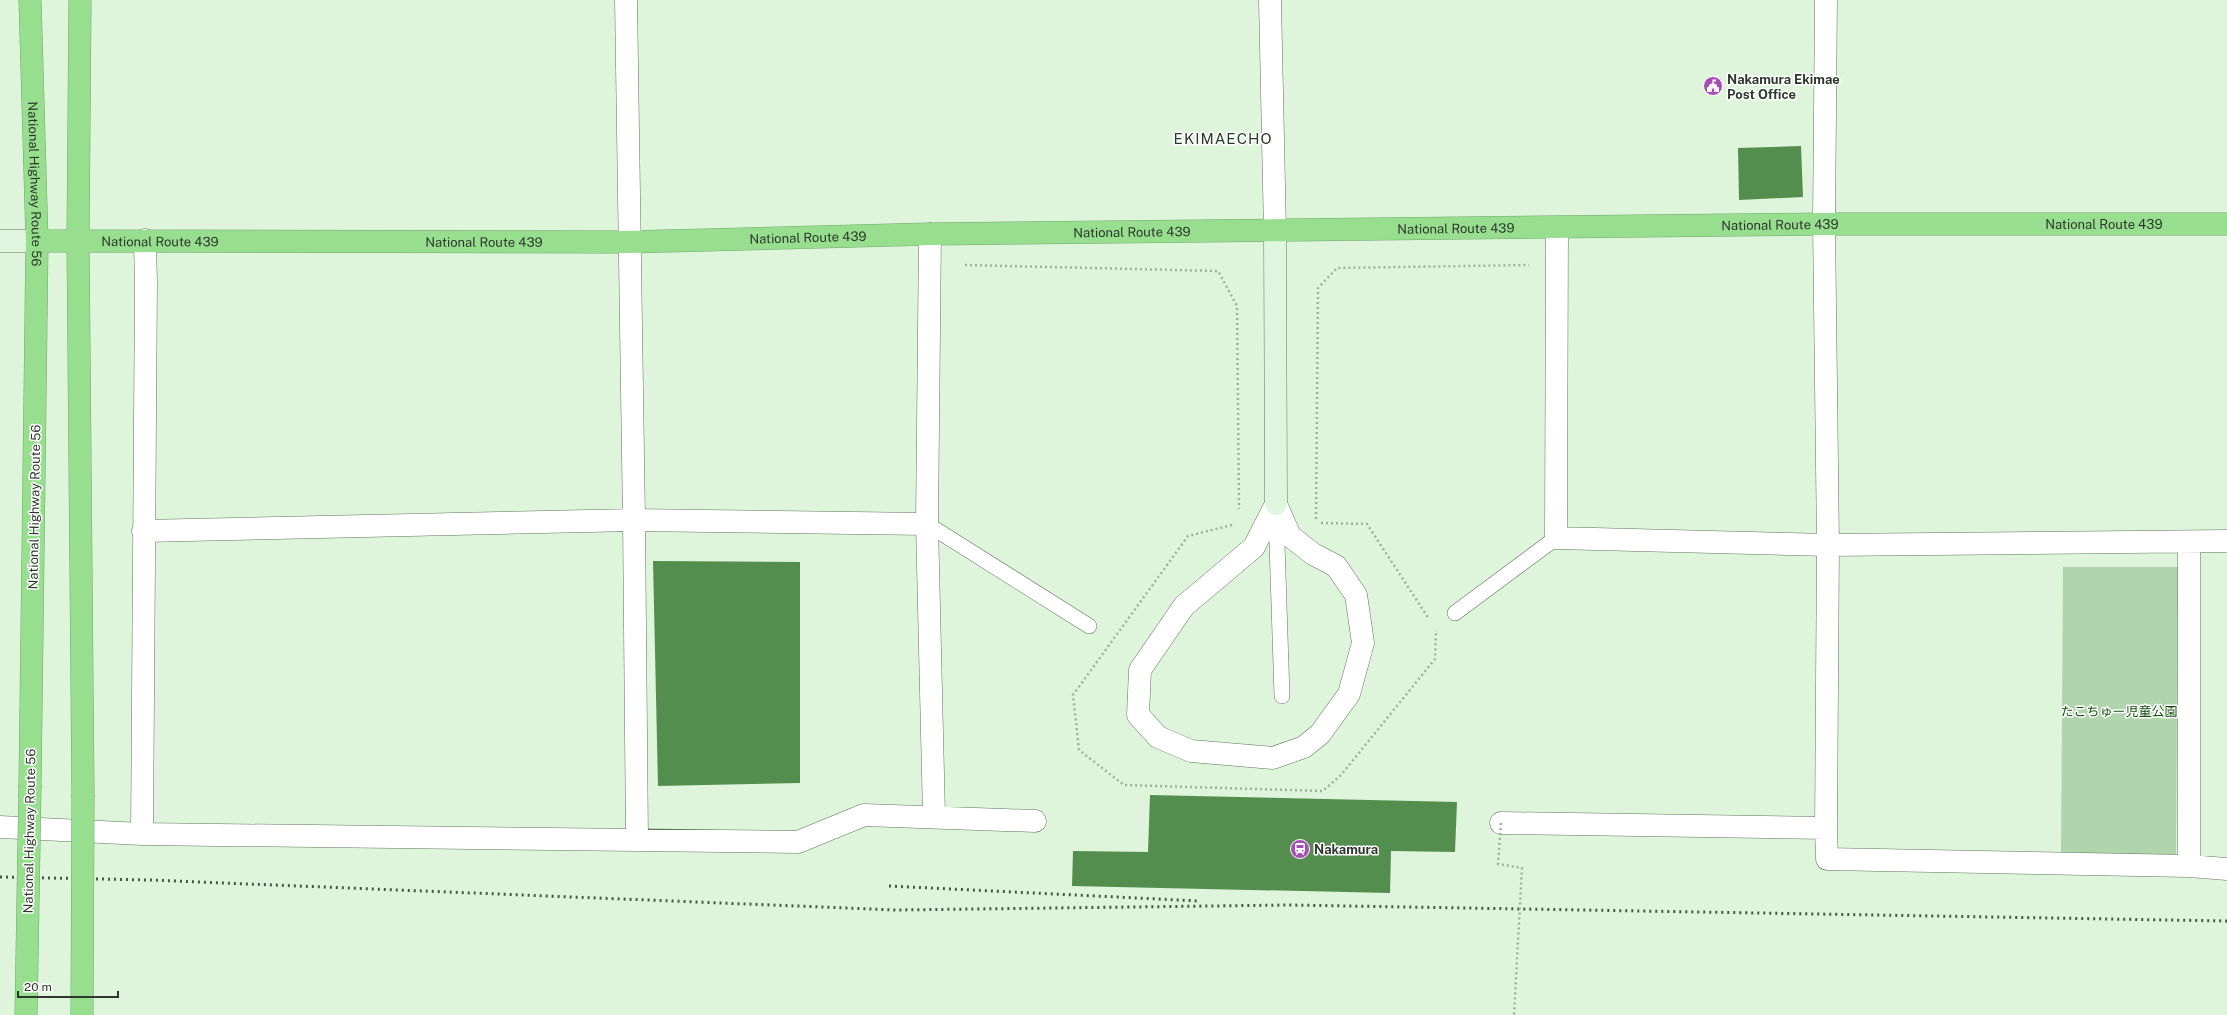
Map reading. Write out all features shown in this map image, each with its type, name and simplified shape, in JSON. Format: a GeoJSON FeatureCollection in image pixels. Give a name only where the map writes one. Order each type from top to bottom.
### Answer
{"type":"FeatureCollection","features":[{"type":"Feature","properties":{"kind":"highway","name":"National Highway Route 56"},"geometry":{"type":"LineString","coordinates":[[26,1015],[37,241],[30,0]]}},
{"type":"Feature","properties":{"kind":"highway"},"geometry":{"type":"LineString","coordinates":[[80,0],[78,240],[83,795],[82,1015]]}},
{"type":"Feature","properties":{"kind":"highway","name":"National Route 439"},"geometry":{"type":"LineString","coordinates":[[37,241],[628,242],[930,234],[1275,232],[1824,224],[2227,224]]}},
{"type":"Feature","properties":{"kind":"street"},"geometry":{"type":"LineString","coordinates":[[626,0],[628,242],[634,520],[636,840]]}},
{"type":"Feature","properties":{"kind":"street"},"geometry":{"type":"LineString","coordinates":[[1270,0],[1275,232],[1276,504],[1290,536],[1313,554],[1336,566],[1356,595],[1363,643],[1349,694],[1315,739],[1304,747],[1273,758],[1191,750],[1158,737],[1138,715],[1140,670],[1184,606],[1254,547],[1276,504]]}},
{"type":"Feature","properties":{"kind":"street"},"geometry":{"type":"LineString","coordinates":[[1826,0],[1824,224],[1828,545],[1827,859],[2189,866],[2227,869]]}},
{"type":"Feature","properties":{"kind":"street"},"geometry":{"type":"LineString","coordinates":[[1557,228],[1556,538],[1828,545],[2227,541]]}},
{"type":"Feature","properties":{"kind":"street"},"geometry":{"type":"LineString","coordinates":[[930,234],[927,524],[934,816]]}},
{"type":"Feature","properties":{"kind":"street"},"geometry":{"type":"LineString","coordinates":[[142,834],[146,283],[145,240]]}},
{"type":"Feature","properties":{"kind":"street"},"geometry":{"type":"LineString","coordinates":[[0,241],[37,241]]}},
{"type":"Feature","properties":{"kind":"street"},"geometry":{"type":"LineString","coordinates":[[143,531],[634,520],[927,524]]}},
{"type":"Feature","properties":{"kind":"street"},"geometry":{"type":"LineString","coordinates":[[2189,542],[2189,866]]}},
{"type":"Feature","properties":{"kind":"street"},"geometry":{"type":"LineString","coordinates":[[0,827],[142,834],[798,842],[864,814],[1035,821]]}},
{"type":"Feature","properties":{"kind":"street"},"geometry":{"type":"LineString","coordinates":[[1501,823],[1826,828]]}},
{"type":"Feature","properties":{"kind":"lane"},"geometry":{"type":"LineString","coordinates":[[1276,504],[1282,696]]}},
{"type":"Feature","properties":{"kind":"lane"},"geometry":{"type":"LineString","coordinates":[[927,524],[1088,626]]}},
{"type":"Feature","properties":{"kind":"lane"},"geometry":{"type":"LineString","coordinates":[[1454,613],[1556,538]]}},
{"type":"Feature","properties":{"kind":"path"},"geometry":{"type":"LineString","coordinates":[[959,264],[1218,271],[1237,306],[1239,515]]}},
{"type":"Feature","properties":{"kind":"path"},"geometry":{"type":"LineString","coordinates":[[1432,622],[1367,524],[1316,523],[1318,288],[1338,268],[1535,265]]}},
{"type":"Feature","properties":{"kind":"path"},"geometry":{"type":"LineString","coordinates":[[1172,785],[1124,785],[1079,750],[1074,695],[1188,536],[1240,523]]}},
{"type":"Feature","properties":{"kind":"path"},"geometry":{"type":"LineString","coordinates":[[1341,775],[1435,659],[1436,629]]}},
{"type":"Feature","properties":{"kind":"path"},"geometry":{"type":"LineString","coordinates":[[1501,823],[1498,864],[1522,868],[1514,1015]]}},
{"type":"Feature","properties":{"kind":"green space","name":"たこちゅー児童公園"},"geometry":{"type":"Polygon","coordinates":[[[2063,567],[2178,567],[2176,856],[2061,855],[2063,567]]]}},
{"type":"Feature","properties":{"kind":"building"},"geometry":{"type":"Polygon","coordinates":[[[1801,146],[1803,197],[1739,200],[1738,148],[1801,146]]]}},
{"type":"Feature","properties":{"kind":"building"},"geometry":{"type":"Polygon","coordinates":[[[653,561],[800,562],[800,783],[658,786],[653,561]]]}},
{"type":"Feature","properties":{"kind":"building"},"geometry":{"type":"Polygon","coordinates":[[[1150,795],[1457,802],[1455,852],[1391,851],[1390,893],[1072,886],[1073,851],[1148,852],[1150,795]]]}},
{"type":"Feature","properties":{"kind":"railway"},"geometry":{"type":"LineString","coordinates":[[0,877],[149,880],[896,910],[1289,905],[2227,921]]}},
{"type":"Feature","properties":{"kind":"railway"},"geometry":{"type":"LineString","coordinates":[[889,886],[1199,901]]}},
{"type":"Feature","properties":{"kind":"place","name":"Nakamura Ekimae Post Office"},"geometry":{"type":"Point","coordinates":[1713,86]}},
{"type":"Feature","properties":{"kind":"place","name":"Nakamura"},"geometry":{"type":"Point","coordinates":[1300,849]}},
{"type":"Feature","properties":{"kind":"district","name":"EKIMAECHO"},"geometry":{"type":"Point","coordinates":[1223,139]}}]}
